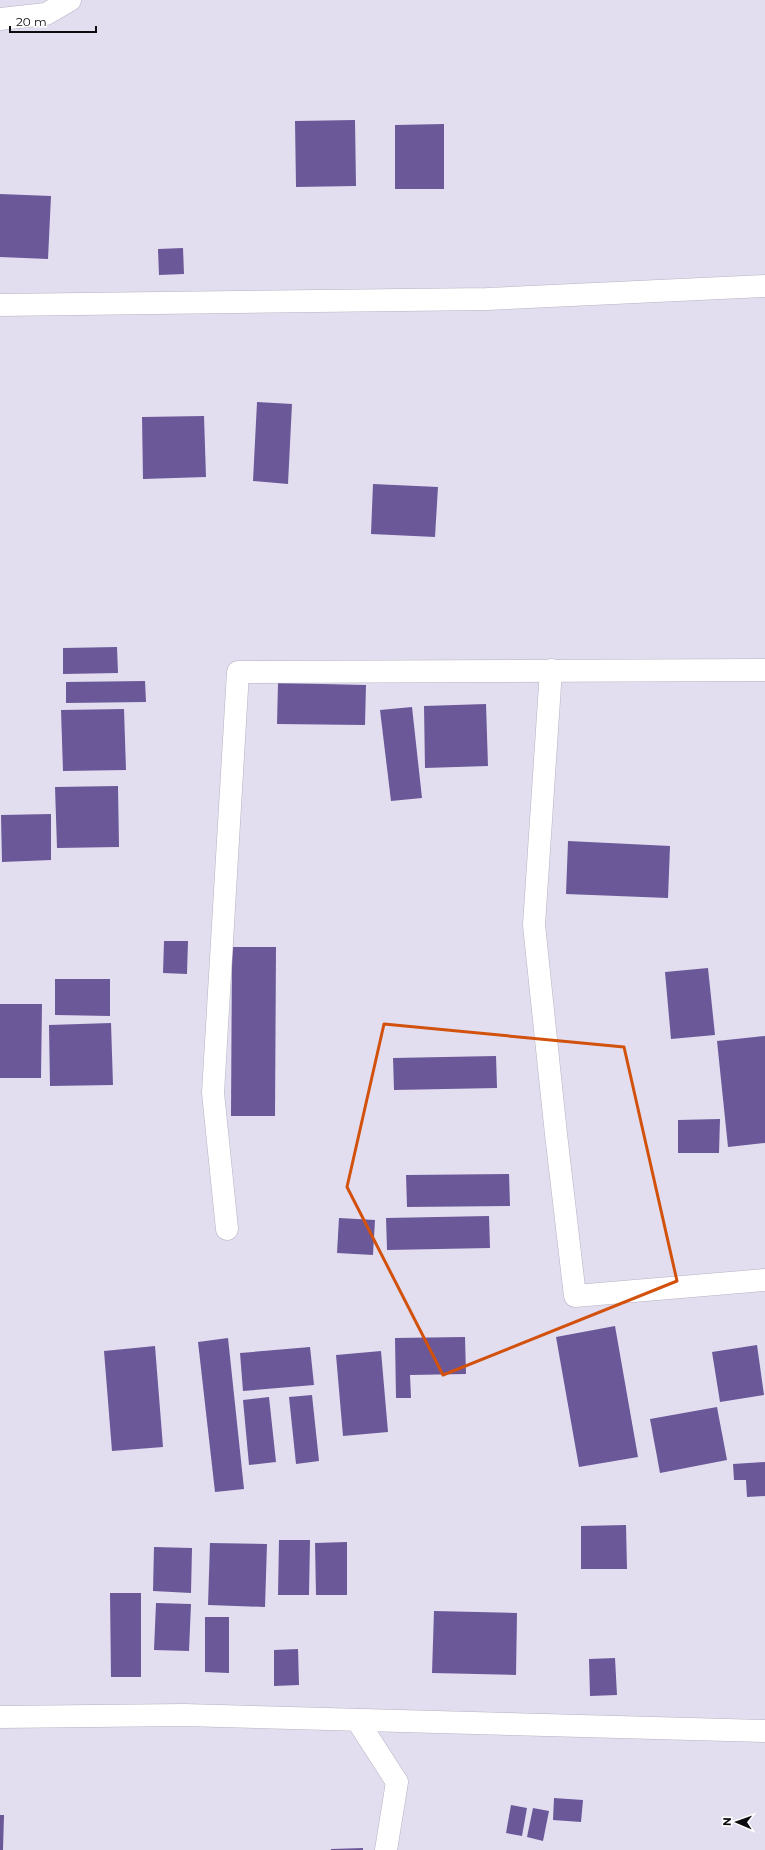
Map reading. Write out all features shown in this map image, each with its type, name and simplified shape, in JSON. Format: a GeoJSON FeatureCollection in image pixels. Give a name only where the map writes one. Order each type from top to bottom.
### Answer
{"type":"FeatureCollection","features":[{"type":"Feature","properties":{"kind":"street"},"geometry":{"type":"LineString","coordinates":[[0,19],[46,14],[70,0]]}},
{"type":"Feature","properties":{"kind":"street"},"geometry":{"type":"LineString","coordinates":[[0,305],[487,299],[765,286]]}},
{"type":"Feature","properties":{"kind":"street"},"geometry":{"type":"LineString","coordinates":[[551,670],[534,925],[575,1296],[765,1280]]}},
{"type":"Feature","properties":{"kind":"street"},"geometry":{"type":"LineString","coordinates":[[227,1229],[213,1093],[238,672],[765,670]]}},
{"type":"Feature","properties":{"kind":"street"},"geometry":{"type":"LineString","coordinates":[[0,1717],[184,1715],[765,1731]]}},
{"type":"Feature","properties":{"kind":"street"},"geometry":{"type":"LineString","coordinates":[[357,1720],[397,1782],[386,1850]]}},
{"type":"Feature","properties":{"kind":"highlighted area"},"geometry":{"type":"Polygon","coordinates":[[[384,1024],[624,1047],[677,1281],[443,1375],[347,1187],[384,1024]]]}},
{"type":"Feature","properties":{"kind":"building"},"geometry":{"type":"Polygon","coordinates":[[[355,120],[356,186],[296,187],[295,121],[355,120]]]}},
{"type":"Feature","properties":{"kind":"building"},"geometry":{"type":"Polygon","coordinates":[[[444,124],[444,189],[395,189],[395,125],[444,124]]]}},
{"type":"Feature","properties":{"kind":"building"},"geometry":{"type":"Polygon","coordinates":[[[0,194],[51,196],[48,259],[0,257],[0,194]]]}},
{"type":"Feature","properties":{"kind":"building"},"geometry":{"type":"Polygon","coordinates":[[[183,248],[184,274],[159,275],[158,249],[183,248]]]}},
{"type":"Feature","properties":{"kind":"building"},"geometry":{"type":"Polygon","coordinates":[[[257,402],[292,404],[288,484],[253,481],[257,402]]]}},
{"type":"Feature","properties":{"kind":"building"},"geometry":{"type":"Polygon","coordinates":[[[204,416],[206,477],[143,479],[142,417],[204,416]]]}},
{"type":"Feature","properties":{"kind":"building"},"geometry":{"type":"Polygon","coordinates":[[[373,484],[438,487],[435,537],[371,534],[373,484]]]}},
{"type":"Feature","properties":{"kind":"building"},"geometry":{"type":"Polygon","coordinates":[[[117,647],[118,673],[63,674],[63,648],[117,647]]]}},
{"type":"Feature","properties":{"kind":"building"},"geometry":{"type":"Polygon","coordinates":[[[145,681],[146,702],[66,703],[66,682],[145,681]]]}},
{"type":"Feature","properties":{"kind":"building"},"geometry":{"type":"Polygon","coordinates":[[[278,683],[366,685],[365,725],[277,724],[278,683]]]}},
{"type":"Feature","properties":{"kind":"building"},"geometry":{"type":"Polygon","coordinates":[[[486,704],[488,766],[425,768],[424,706],[486,704]]]}},
{"type":"Feature","properties":{"kind":"building"},"geometry":{"type":"Polygon","coordinates":[[[412,707],[422,798],[391,801],[380,710],[412,707]]]}},
{"type":"Feature","properties":{"kind":"building"},"geometry":{"type":"Polygon","coordinates":[[[124,709],[126,770],[63,771],[61,710],[124,709]]]}},
{"type":"Feature","properties":{"kind":"building"},"geometry":{"type":"Polygon","coordinates":[[[118,786],[119,847],[57,848],[55,787],[118,786]]]}},
{"type":"Feature","properties":{"kind":"building"},"geometry":{"type":"Polygon","coordinates":[[[51,814],[51,860],[2,862],[1,815],[51,814]]]}},
{"type":"Feature","properties":{"kind":"building"},"geometry":{"type":"Polygon","coordinates":[[[568,841],[670,846],[668,898],[566,894],[568,841]]]}},
{"type":"Feature","properties":{"kind":"building"},"geometry":{"type":"Polygon","coordinates":[[[164,941],[188,941],[187,974],[163,973],[164,941]]]}},
{"type":"Feature","properties":{"kind":"building"},"geometry":{"type":"Polygon","coordinates":[[[232,947],[276,947],[275,1116],[231,1116],[232,947]]]}},
{"type":"Feature","properties":{"kind":"building"},"geometry":{"type":"Polygon","coordinates":[[[708,968],[715,1035],[671,1039],[665,972],[708,968]]]}},
{"type":"Feature","properties":{"kind":"building"},"geometry":{"type":"Polygon","coordinates":[[[55,979],[110,979],[110,1016],[55,1015],[55,979]]]}},
{"type":"Feature","properties":{"kind":"building"},"geometry":{"type":"Polygon","coordinates":[[[0,1004],[42,1004],[41,1078],[0,1078],[0,1004]]]}},
{"type":"Feature","properties":{"kind":"building"},"geometry":{"type":"Polygon","coordinates":[[[111,1023],[113,1085],[50,1086],[49,1025],[111,1023]]]}},
{"type":"Feature","properties":{"kind":"building"},"geometry":{"type":"Polygon","coordinates":[[[765,1036],[765,1143],[728,1147],[717,1041],[765,1036]]]}},
{"type":"Feature","properties":{"kind":"building"},"geometry":{"type":"Polygon","coordinates":[[[496,1056],[497,1088],[394,1090],[393,1058],[496,1056]]]}},
{"type":"Feature","properties":{"kind":"building"},"geometry":{"type":"Polygon","coordinates":[[[720,1119],[719,1153],[678,1153],[678,1120],[720,1119]]]}},
{"type":"Feature","properties":{"kind":"building"},"geometry":{"type":"Polygon","coordinates":[[[509,1174],[510,1206],[407,1207],[406,1175],[509,1174]]]}},
{"type":"Feature","properties":{"kind":"building"},"geometry":{"type":"Polygon","coordinates":[[[489,1216],[490,1248],[387,1250],[386,1218],[489,1216]]]}},
{"type":"Feature","properties":{"kind":"building"},"geometry":{"type":"Polygon","coordinates":[[[339,1218],[375,1220],[373,1255],[337,1253],[339,1218]]]}},
{"type":"Feature","properties":{"kind":"building"},"geometry":{"type":"Polygon","coordinates":[[[615,1326],[638,1457],[579,1467],[556,1337],[615,1326]]]}},
{"type":"Feature","properties":{"kind":"building"},"geometry":{"type":"Polygon","coordinates":[[[465,1337],[466,1374],[410,1375],[411,1398],[396,1398],[395,1338],[465,1337]]]}},
{"type":"Feature","properties":{"kind":"building"},"geometry":{"type":"Polygon","coordinates":[[[228,1338],[244,1489],[215,1492],[198,1342],[228,1338]]]}},
{"type":"Feature","properties":{"kind":"building"},"geometry":{"type":"Polygon","coordinates":[[[757,1345],[764,1395],[720,1402],[712,1352],[757,1345]]]}},
{"type":"Feature","properties":{"kind":"building"},"geometry":{"type":"Polygon","coordinates":[[[155,1346],[163,1447],[112,1451],[104,1351],[155,1346]]]}},
{"type":"Feature","properties":{"kind":"building"},"geometry":{"type":"Polygon","coordinates":[[[310,1347],[314,1385],[243,1391],[240,1353],[310,1347]]]}},
{"type":"Feature","properties":{"kind":"building"},"geometry":{"type":"Polygon","coordinates":[[[381,1351],[388,1432],[343,1436],[336,1355],[381,1351]]]}},
{"type":"Feature","properties":{"kind":"building"},"geometry":{"type":"Polygon","coordinates":[[[312,1395],[319,1461],[296,1464],[289,1397],[312,1395]]]}},
{"type":"Feature","properties":{"kind":"building"},"geometry":{"type":"Polygon","coordinates":[[[269,1397],[276,1462],[249,1465],[243,1400],[269,1397]]]}},
{"type":"Feature","properties":{"kind":"building"},"geometry":{"type":"Polygon","coordinates":[[[717,1407],[727,1460],[660,1473],[650,1419],[717,1407]]]}},
{"type":"Feature","properties":{"kind":"building"},"geometry":{"type":"Polygon","coordinates":[[[765,1462],[765,1496],[747,1497],[746,1480],[734,1480],[733,1464],[765,1462]]]}},
{"type":"Feature","properties":{"kind":"building"},"geometry":{"type":"Polygon","coordinates":[[[626,1525],[627,1569],[581,1569],[581,1526],[626,1525]]]}},
{"type":"Feature","properties":{"kind":"building"},"geometry":{"type":"Polygon","coordinates":[[[279,1540],[310,1540],[309,1595],[278,1595],[279,1540]]]}},
{"type":"Feature","properties":{"kind":"building"},"geometry":{"type":"Polygon","coordinates":[[[347,1542],[347,1595],[316,1595],[315,1543],[347,1542]]]}},
{"type":"Feature","properties":{"kind":"building"},"geometry":{"type":"Polygon","coordinates":[[[210,1543],[267,1544],[265,1607],[208,1605],[210,1543]]]}},
{"type":"Feature","properties":{"kind":"building"},"geometry":{"type":"Polygon","coordinates":[[[154,1547],[192,1548],[191,1593],[153,1591],[154,1547]]]}},
{"type":"Feature","properties":{"kind":"building"},"geometry":{"type":"Polygon","coordinates":[[[110,1593],[141,1593],[141,1677],[111,1677],[110,1593]]]}},
{"type":"Feature","properties":{"kind":"building"},"geometry":{"type":"Polygon","coordinates":[[[156,1603],[191,1604],[189,1651],[154,1650],[156,1603]]]}},
{"type":"Feature","properties":{"kind":"building"},"geometry":{"type":"Polygon","coordinates":[[[434,1611],[517,1613],[516,1675],[432,1673],[434,1611]]]}},
{"type":"Feature","properties":{"kind":"building"},"geometry":{"type":"Polygon","coordinates":[[[205,1617],[229,1617],[229,1673],[205,1672],[205,1617]]]}},
{"type":"Feature","properties":{"kind":"building"},"geometry":{"type":"Polygon","coordinates":[[[298,1649],[299,1685],[274,1686],[274,1650],[298,1649]]]}},
{"type":"Feature","properties":{"kind":"building"},"geometry":{"type":"Polygon","coordinates":[[[615,1658],[617,1695],[590,1696],[589,1659],[615,1658]]]}},
{"type":"Feature","properties":{"kind":"building"},"geometry":{"type":"Polygon","coordinates":[[[554,1798],[583,1800],[581,1822],[553,1820],[554,1798]]]}},
{"type":"Feature","properties":{"kind":"building"},"geometry":{"type":"Polygon","coordinates":[[[511,1805],[527,1808],[522,1836],[506,1833],[511,1805]]]}},
{"type":"Feature","properties":{"kind":"building"},"geometry":{"type":"Polygon","coordinates":[[[533,1808],[549,1811],[543,1841],[527,1837],[533,1808]]]}},
{"type":"Feature","properties":{"kind":"building"},"geometry":{"type":"Polygon","coordinates":[[[0,1815],[4,1815],[3,1850],[0,1850],[0,1815]]]}},
{"type":"Feature","properties":{"kind":"building"},"geometry":{"type":"Polygon","coordinates":[[[363,1848],[363,1850],[331,1850],[331,1849],[363,1848]]]}}]}
